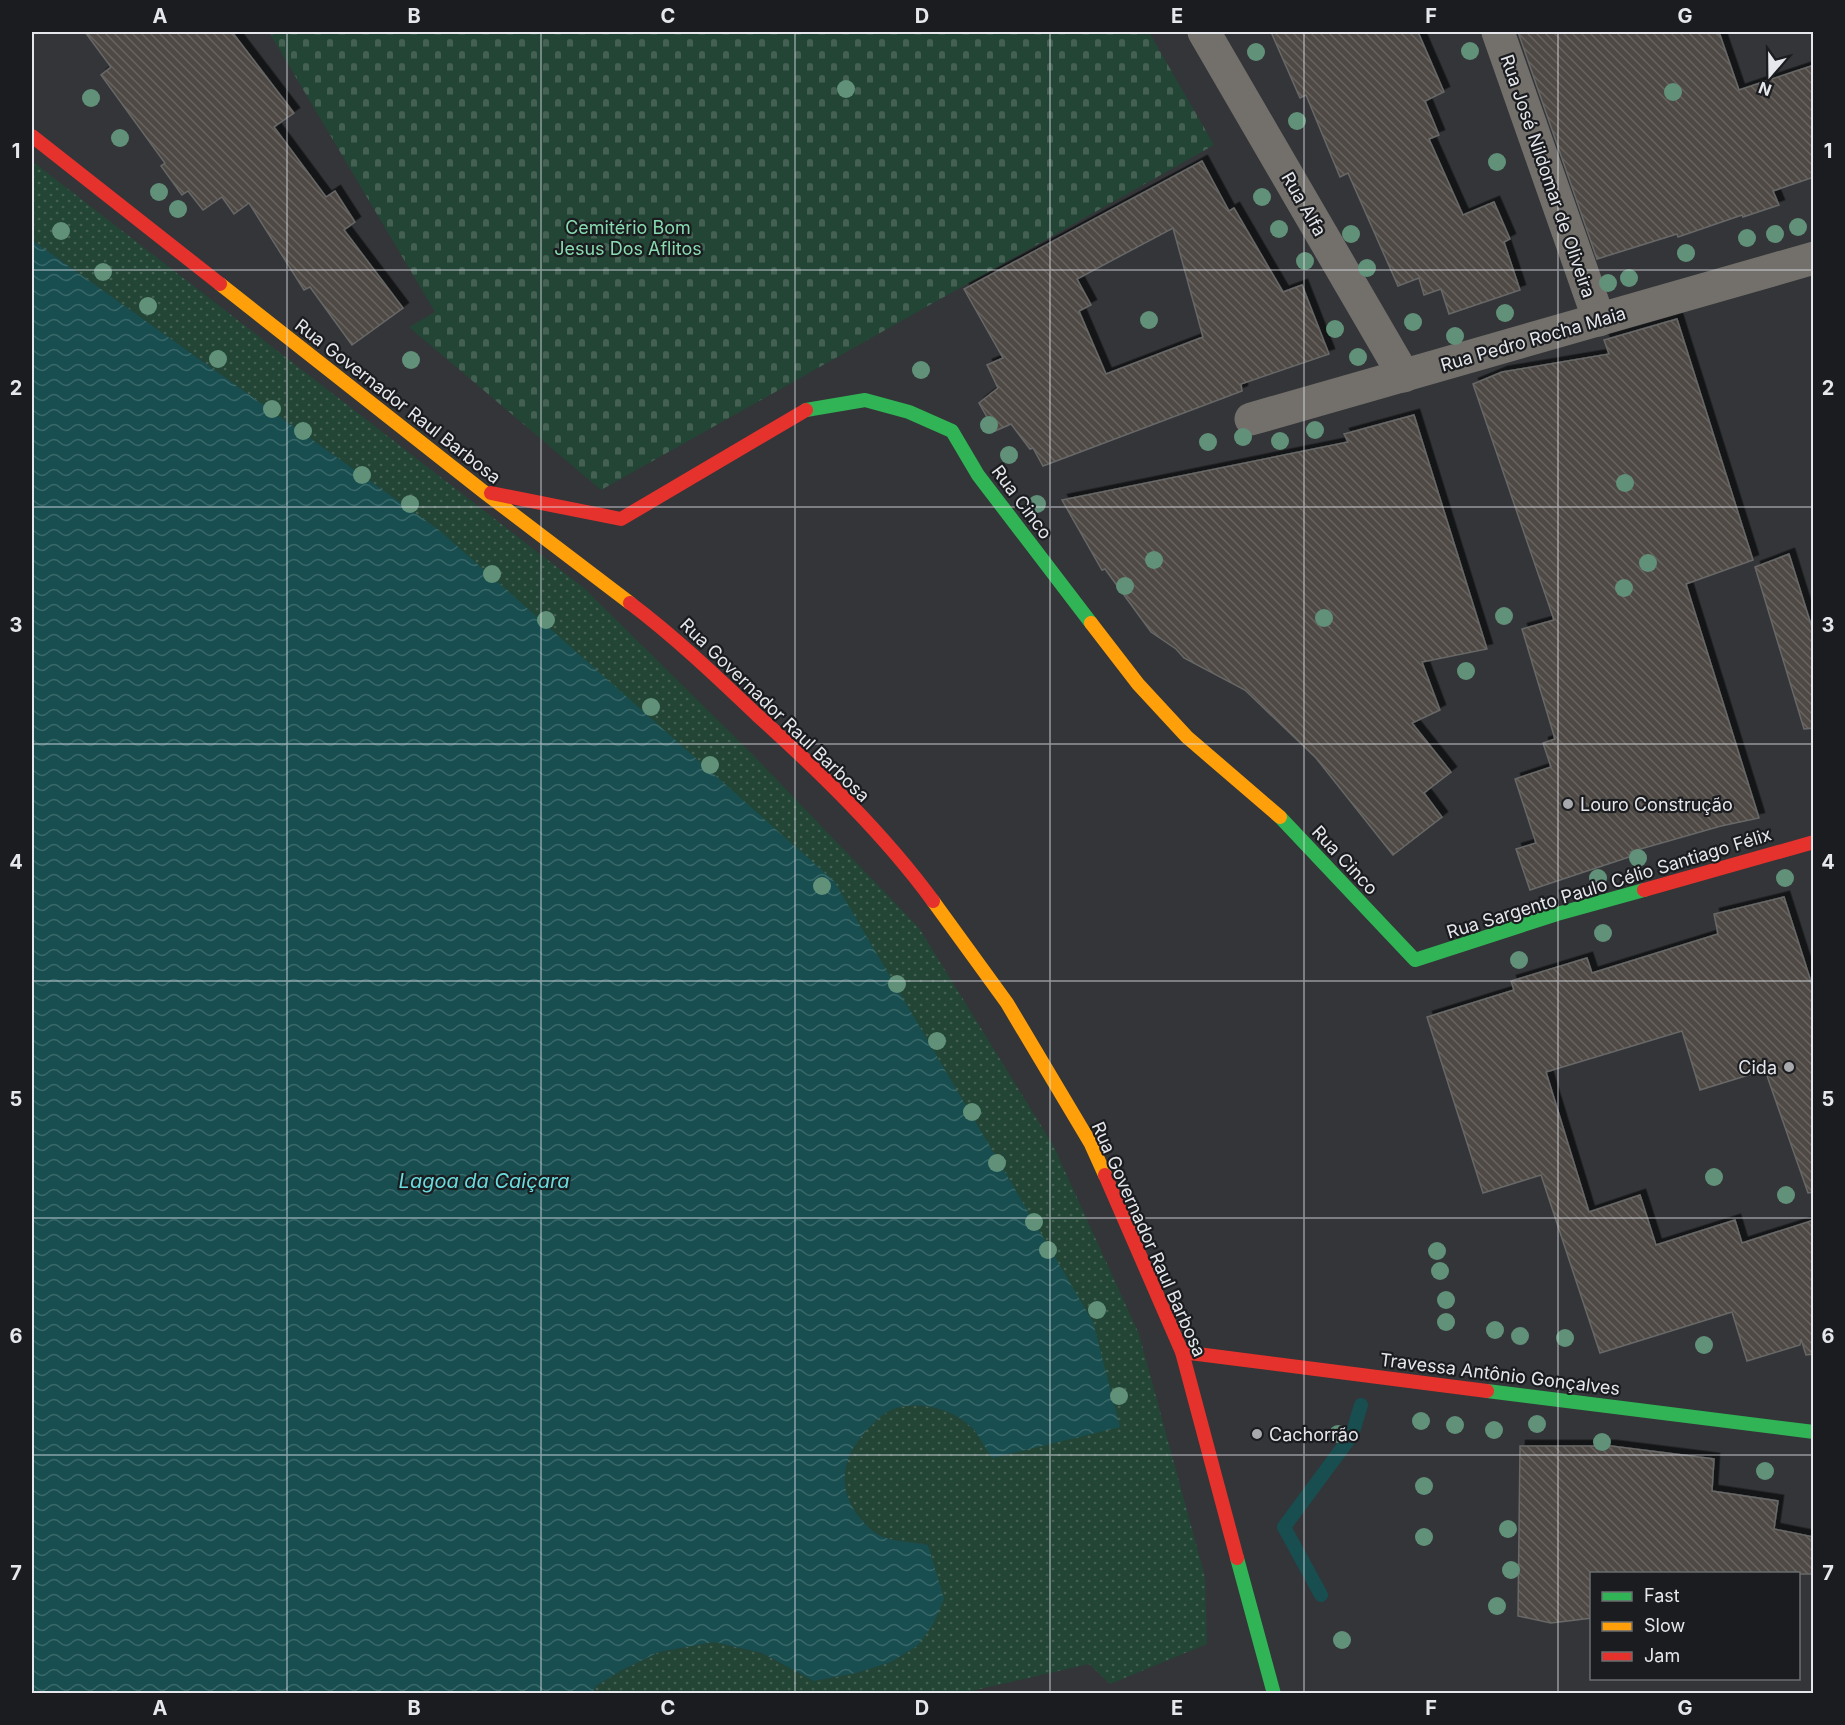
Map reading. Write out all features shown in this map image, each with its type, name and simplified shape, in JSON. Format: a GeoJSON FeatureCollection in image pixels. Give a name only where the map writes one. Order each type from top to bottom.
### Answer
{"type":"FeatureCollection","features":[{"type":"Feature","properties":{"kind":"street","name":"Rua Alfa"},"geometry":{"type":"LineString","coordinates":[[1204,32],[1404,376]]}},
{"type":"Feature","properties":{"kind":"street","name":"Rua José Nildomar de Oliveira"},"geometry":{"type":"LineString","coordinates":[[1498,32],[1599,320]]}},
{"type":"Feature","properties":{"kind":"street","name":"Rua Governador Raul Barbosa"},"geometry":{"type":"LineString","coordinates":[[32,136],[483,492],[669,633],[814,767],[913,873],[1007,1003],[1091,1144],[1182,1352],[1267,1692]]}},
{"type":"Feature","properties":{"kind":"street","name":"Rua Pedro Rocha Maia"},"geometry":{"type":"LineString","coordinates":[[1251,419],[1814,258]]}},
{"type":"Feature","properties":{"kind":"street","name":"Rua Cinco"},"geometry":{"type":"LineString","coordinates":[[483,492],[621,519],[805,410],[865,400],[909,412],[952,431],[978,475],[1138,684],[1187,737],[1277,814],[1415,960]]}},
{"type":"Feature","properties":{"kind":"street","name":"Rua Sargento Paulo Célio Santiago Félix"},"geometry":{"type":"LineString","coordinates":[[1415,960],[1557,914],[1814,842]]}},
{"type":"Feature","properties":{"kind":"street","name":"Travessa Antônio Gonçalves"},"geometry":{"type":"LineString","coordinates":[[1182,1352],[1809,1430]]}},
{"type":"Feature","properties":{"kind":"green space","name":"Cemitério Bom Jesus Dos Aflitos"},"geometry":{"type":"Polygon","coordinates":[[[269,32],[1149,32],[1214,145],[601,490],[409,327],[435,312],[269,32]]]}},
{"type":"Feature","properties":{"kind":"green space"},"geometry":{"type":"Polygon","coordinates":[[[32,161],[584,588],[755,757],[919,928],[1053,1145],[1139,1334],[1205,1577],[1207,1644],[1110,1684],[1089,1664],[963,1693],[592,1693],[596,1686],[620,1671],[659,1652],[714,1642],[762,1653],[814,1681],[856,1673],[891,1662],[917,1646],[929,1545],[883,1537],[861,1520],[851,1505],[847,1493],[845,1480],[849,1456],[863,1434],[885,1413],[898,1408],[921,1406],[945,1411],[967,1423],[975,1431],[992,1458],[439,530],[32,240],[32,161]]]}},
{"type":"Feature","properties":{"kind":"water","name":"Lagoa da Caiçara"},"geometry":{"type":"Polygon","coordinates":[[[32,240],[439,530],[834,881],[1093,1322],[1120,1427],[992,1458],[975,1431],[967,1423],[957,1416],[934,1408],[909,1406],[887,1412],[863,1434],[849,1456],[846,1468],[845,1480],[851,1505],[864,1523],[880,1536],[928,1545],[944,1599],[932,1626],[917,1646],[891,1662],[856,1673],[814,1681],[762,1653],[714,1642],[659,1652],[620,1671],[596,1686],[592,1693],[32,1693],[32,240]]]}},
{"type":"Feature","properties":{"kind":"building"},"geometry":{"type":"Polygon","coordinates":[[[85,32],[232,32],[294,113],[274,127],[326,197],[335,191],[355,222],[344,230],[403,308],[352,345],[310,287],[304,290],[249,203],[234,214],[222,197],[203,210],[188,191],[182,195],[161,166],[165,163],[101,75],[111,67],[85,32]]]}},
{"type":"Feature","properties":{"kind":"building"},"geometry":{"type":"Polygon","coordinates":[[[1271,32],[1418,32],[1444,92],[1425,101],[1439,135],[1429,139],[1463,215],[1494,202],[1510,239],[1504,242],[1520,290],[1449,314],[1441,289],[1424,295],[1419,278],[1398,286],[1348,173],[1340,177],[1306,95],[1300,98],[1271,32]]]}},
{"type":"Feature","properties":{"kind":"building"},"geometry":{"type":"Polygon","coordinates":[[[1518,32],[1719,32],[1739,90],[1814,65],[1814,177],[1773,191],[1779,205],[1678,237],[1677,234],[1597,259],[1518,32]]]}},
{"type":"Feature","properties":{"kind":"building"},"geometry":{"type":"Polygon","coordinates":[[[1202,161],[1229,211],[1234,208],[1283,292],[1302,285],[1329,354],[1241,384],[1242,391],[1043,466],[1033,448],[1030,449],[1011,424],[995,431],[979,403],[998,388],[987,365],[1003,358],[964,289],[1202,161]],[[1173,228],[1077,279],[1091,305],[1079,311],[1106,374],[1203,337],[1173,228]]]}},
{"type":"Feature","properties":{"kind":"building"},"geometry":{"type":"Polygon","coordinates":[[[1677,319],[1753,560],[1686,584],[1759,818],[1721,826],[1630,852],[1632,856],[1530,890],[1516,849],[1536,843],[1515,779],[1551,767],[1543,743],[1555,739],[1522,629],[1554,620],[1473,384],[1502,372],[1609,354],[1604,340],[1677,319]]]}},
{"type":"Feature","properties":{"kind":"building"},"geometry":{"type":"Polygon","coordinates":[[[1414,415],[1487,649],[1422,662],[1440,710],[1412,723],[1451,772],[1424,793],[1442,817],[1393,855],[1316,758],[1245,690],[1184,658],[1176,649],[1151,632],[1105,569],[1102,570],[1062,500],[1348,442],[1344,434],[1414,415]]]}},
{"type":"Feature","properties":{"kind":"building"},"geometry":{"type":"Polygon","coordinates":[[[1789,554],[1814,634],[1814,728],[1804,729],[1755,567],[1789,554]]]}},
{"type":"Feature","properties":{"kind":"building"},"geometry":{"type":"Polygon","coordinates":[[[1784,897],[1814,991],[1814,1192],[1808,1193],[1765,1070],[1700,1090],[1682,1031],[1546,1072],[1589,1212],[1640,1195],[1656,1245],[1735,1220],[1742,1243],[1814,1220],[1814,1354],[1806,1355],[1801,1339],[1800,1345],[1747,1361],[1732,1312],[1600,1353],[1541,1175],[1483,1193],[1427,1017],[1514,990],[1511,981],[1587,958],[1592,973],[1718,934],[1714,914],[1784,897]]]}},
{"type":"Feature","properties":{"kind":"building"},"geometry":{"type":"Polygon","coordinates":[[[1520,1446],[1611,1446],[1714,1459],[1712,1491],[1778,1501],[1774,1529],[1814,1537],[1814,1574],[1800,1574],[1800,1572],[1590,1572],[1590,1618],[1551,1623],[1518,1616],[1520,1446]]]}},
{"type":"Feature","properties":{"kind":"waterway"},"geometry":{"type":"LineString","coordinates":[[1321,1595],[1284,1527],[1352,1435],[1361,1405]]}},
{"type":"Feature","properties":{"kind":"traffic: fast"},"geometry":{"type":"LineString","coordinates":[[806,410],[865,400],[909,412],[952,431],[978,475],[1091,623]]}},
{"type":"Feature","properties":{"kind":"traffic: fast"},"geometry":{"type":"LineString","coordinates":[[1280,817],[1415,960],[1557,914],[1644,890]]}},
{"type":"Feature","properties":{"kind":"traffic: fast"},"geometry":{"type":"LineString","coordinates":[[1487,1391],[1814,1432]]}},
{"type":"Feature","properties":{"kind":"traffic: fast"},"geometry":{"type":"LineString","coordinates":[[1237,1558],[1274,1694]]}},
{"type":"Feature","properties":{"kind":"traffic: slow"},"geometry":{"type":"LineString","coordinates":[[220,284],[484,492],[630,603]]}},
{"type":"Feature","properties":{"kind":"traffic: slow"},"geometry":{"type":"LineString","coordinates":[[1091,623],[1138,684],[1187,737],[1280,817]]}},
{"type":"Feature","properties":{"kind":"traffic: slow"},"geometry":{"type":"LineString","coordinates":[[933,901],[1007,1003],[1091,1144],[1105,1175]]}},
{"type":"Feature","properties":{"kind":"traffic: jam"},"geometry":{"type":"LineString","coordinates":[[32,136],[220,284]]}},
{"type":"Feature","properties":{"kind":"traffic: jam"},"geometry":{"type":"LineString","coordinates":[[491,493],[621,519],[806,410]]}},
{"type":"Feature","properties":{"kind":"traffic: jam"},"geometry":{"type":"LineString","coordinates":[[630,603],[695,657],[827,781],[872,827],[933,901]]}},
{"type":"Feature","properties":{"kind":"traffic: jam"},"geometry":{"type":"LineString","coordinates":[[1644,890],[1814,842]]}},
{"type":"Feature","properties":{"kind":"traffic: jam"},"geometry":{"type":"LineString","coordinates":[[1105,1175],[1182,1352],[1237,1558]]}},
{"type":"Feature","properties":{"kind":"traffic: jam"},"geometry":{"type":"LineString","coordinates":[[1182,1352],[1487,1391]]}},
{"type":"Feature","properties":{"kind":"place","name":"Louro Construção"},"geometry":{"type":"Point","coordinates":[1568,804]}},
{"type":"Feature","properties":{"kind":"place","name":"Cida"},"geometry":{"type":"Point","coordinates":[1789,1067]}},
{"type":"Feature","properties":{"kind":"place","name":"Cachorrão"},"geometry":{"type":"Point","coordinates":[1257,1434]}}]}
